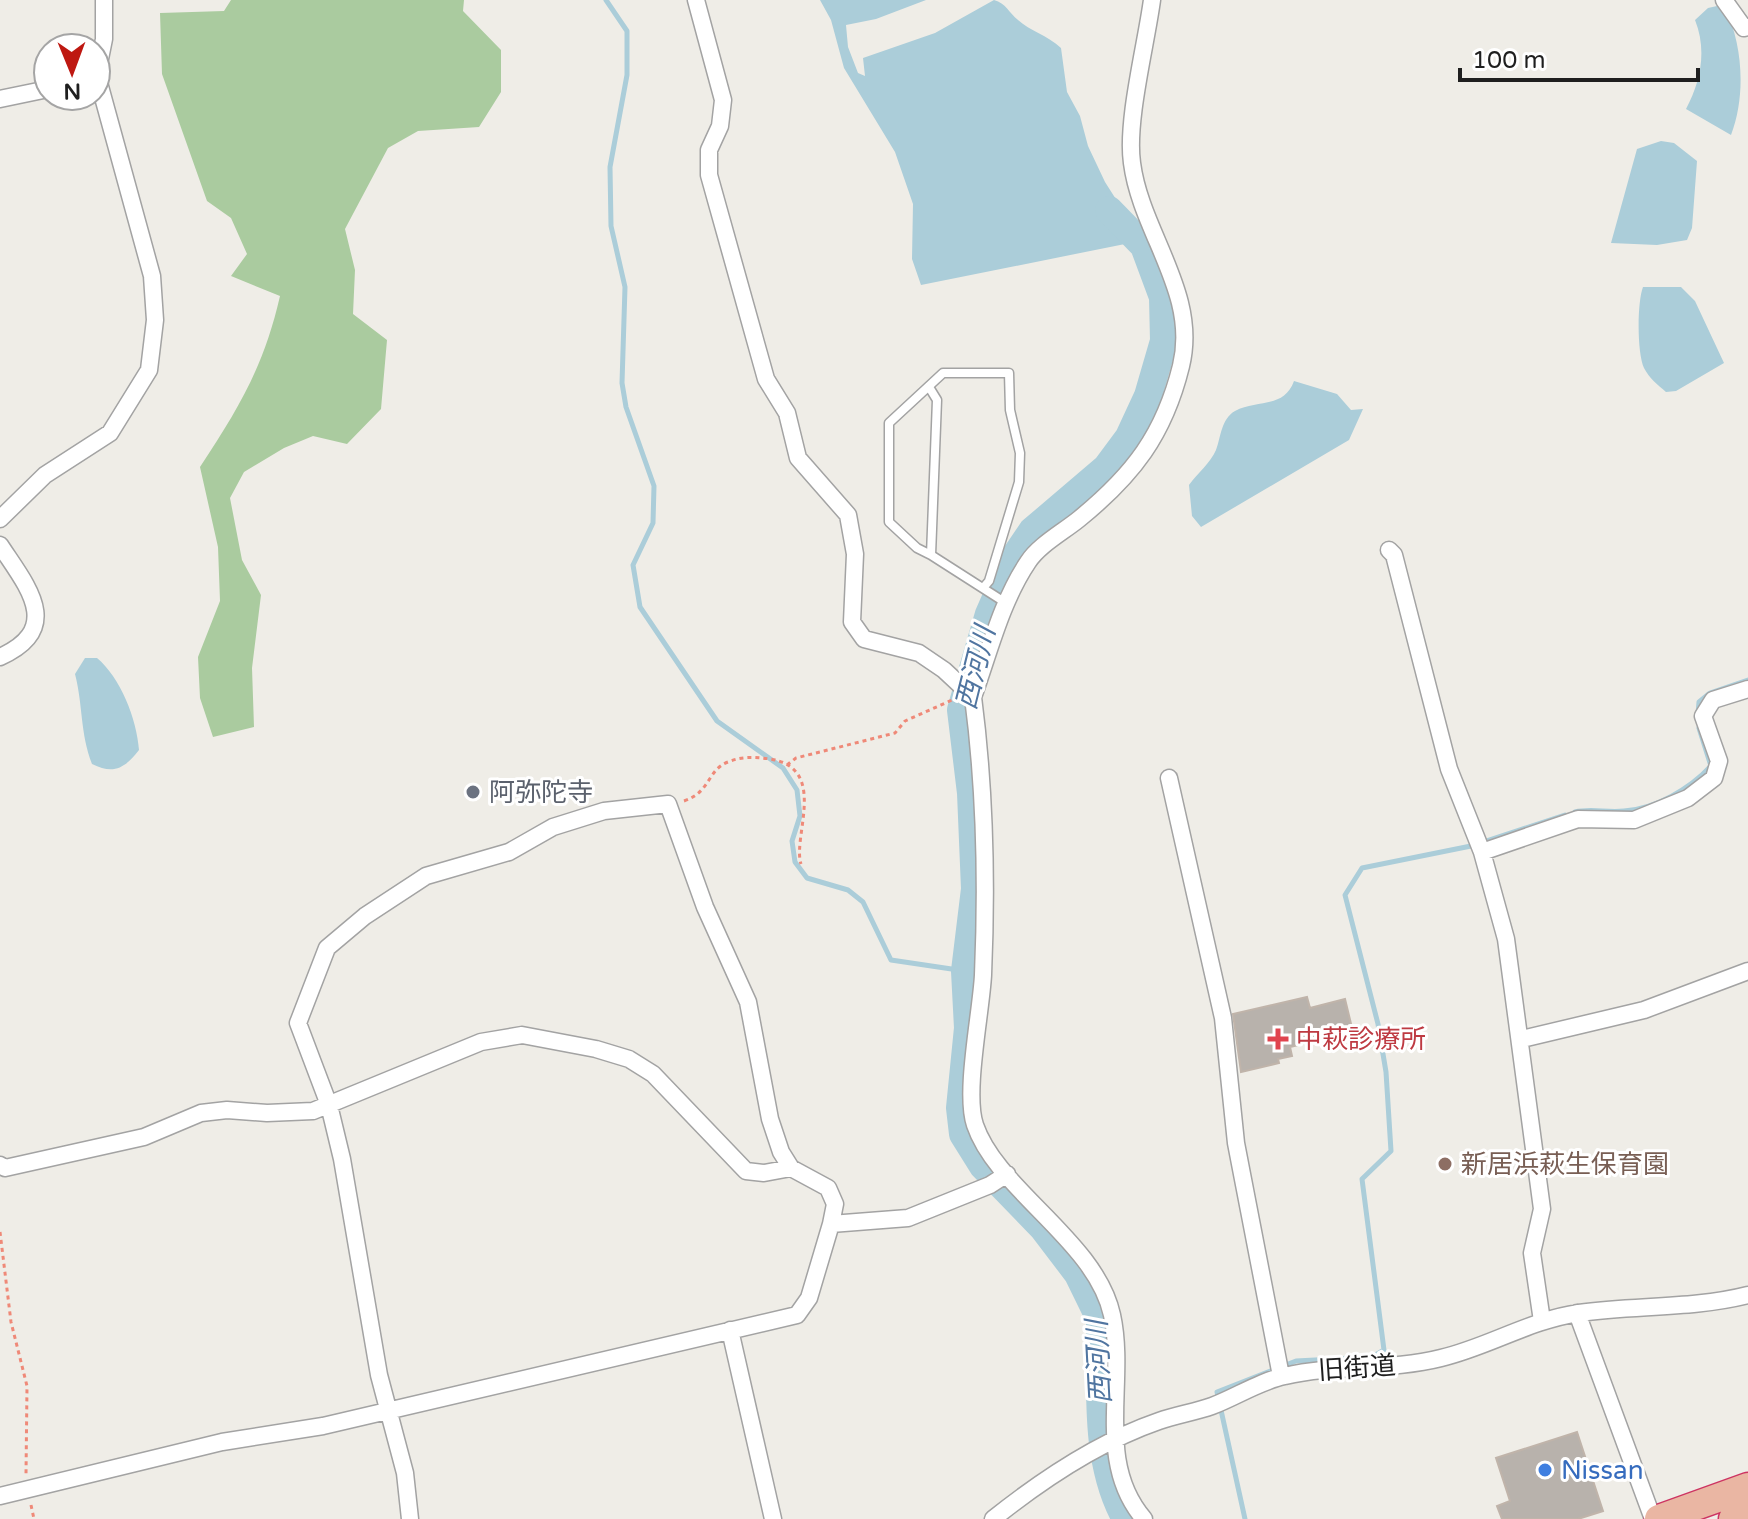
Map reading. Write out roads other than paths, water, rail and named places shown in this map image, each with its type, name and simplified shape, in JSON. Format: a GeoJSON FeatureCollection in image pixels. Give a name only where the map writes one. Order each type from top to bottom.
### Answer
{"type":"FeatureCollection","features":[{"type":"Feature","properties":{"kind":"highway"},"geometry":{"type":"LineString","coordinates":[[1659,1519],[1748,1487]]}},
{"type":"Feature","properties":{"kind":"highway"},"geometry":{"type":"LineString","coordinates":[[1733,1519],[1748,1513]]}},
{"type":"Feature","properties":{"kind":"street"},"geometry":{"type":"LineString","coordinates":[[104,0],[104,32]]}},
{"type":"Feature","properties":{"kind":"street"},"geometry":{"type":"LineString","coordinates":[[696,0],[723,100],[720,126],[709,150],[709,175],[766,379],[787,413],[798,458],[848,515],[855,554],[852,622],[864,639],[919,653],[968,694]]}},
{"type":"Feature","properties":{"kind":"street"},"geometry":{"type":"LineString","coordinates":[[1144,1519],[1123,1489],[1114,1441],[1112,1315],[1102,1290],[1057,1226],[1000,1179],[974,1123],[970,1094],[978,1045],[987,873],[968,694],[1004,602],[1029,559],[1117,488],[1147,452],[1181,367],[1185,335],[1181,298],[1140,204],[1131,161],[1131,131],[1152,0]]}},
{"type":"Feature","properties":{"kind":"street"},"geometry":{"type":"LineString","coordinates":[[1724,0],[1744,28],[1748,27]]}},
{"type":"Feature","properties":{"kind":"street"},"geometry":{"type":"LineString","coordinates":[[0,99],[32,92]]}},
{"type":"Feature","properties":{"kind":"street"},"geometry":{"type":"LineString","coordinates":[[0,519],[45,475],[110,433],[149,370],[155,320],[152,276],[106,112]]}},
{"type":"Feature","properties":{"kind":"street"},"geometry":{"type":"LineString","coordinates":[[0,545],[35,599],[34,624],[20,648],[0,657]]}},
{"type":"Feature","properties":{"kind":"street"},"geometry":{"type":"LineString","coordinates":[[1389,550],[1394,555],[1449,769],[1482,851],[1506,939],[1522,1039],[1542,1209],[1532,1253],[1542,1321]]}},
{"type":"Feature","properties":{"kind":"street"},"geometry":{"type":"LineString","coordinates":[[1482,851],[1578,819],[1634,820],[1688,798],[1714,778],[1719,761],[1703,716],[1713,700],[1748,689]]}},
{"type":"Feature","properties":{"kind":"street"},"geometry":{"type":"LineString","coordinates":[[1169,778],[1223,1018],[1236,1143],[1279,1369]]}},
{"type":"Feature","properties":{"kind":"street"},"geometry":{"type":"LineString","coordinates":[[0,1496],[222,1442],[323,1426],[388,1410],[797,1315],[809,1298],[835,1204],[828,1188],[791,1168],[770,1119],[748,1002],[705,907],[668,804],[604,811],[553,827],[509,852],[426,876],[365,916],[327,948],[298,1023],[329,1105],[388,1410],[405,1473],[410,1519]]}},
{"type":"Feature","properties":{"kind":"street"},"geometry":{"type":"LineString","coordinates":[[1522,1039],[1644,1010],[1748,971]]}},
{"type":"Feature","properties":{"kind":"street"},"geometry":{"type":"LineString","coordinates":[[0,1165],[5,1168],[144,1137],[201,1113],[227,1110],[267,1113],[313,1111],[481,1042],[522,1035],[596,1049],[629,1059],[653,1074],[746,1171],[764,1173],[791,1168]]}},
{"type":"Feature","properties":{"kind":"street"},"geometry":{"type":"LineString","coordinates":[[831,1224],[908,1218],[1000,1179]]}},
{"type":"Feature","properties":{"kind":"street","name":"旧街道"},"geometry":{"type":"LineString","coordinates":[[993,1519],[1037,1484],[1096,1449],[1158,1421],[1229,1399],[1279,1369],[1443,1358],[1542,1321],[1577,1313],[1724,1301],[1748,1295]]}},
{"type":"Feature","properties":{"kind":"street"},"geometry":{"type":"LineString","coordinates":[[1577,1313],[1653,1519]]}},
{"type":"Feature","properties":{"kind":"street"},"geometry":{"type":"LineString","coordinates":[[730,1330],[773,1519]]}},
{"type":"Feature","properties":{"kind":"lane"},"geometry":{"type":"LineString","coordinates":[[983,588],[989,581],[1019,482],[1020,453],[1010,410],[1009,373],[943,373],[889,423],[889,522],[917,548],[1004,602]]}},
{"type":"Feature","properties":{"kind":"lane"},"geometry":{"type":"LineString","coordinates":[[929,387],[937,400],[931,555]]}},
{"type":"Feature","properties":{"kind":"water"},"geometry":{"type":"Polygon","coordinates":[[[820,0],[926,0],[876,19],[846,25],[848,47],[858,73],[865,76],[863,58],[935,33],[994,0],[1023,24],[1056,44],[1061,48],[1067,92],[1080,116],[1088,146],[1105,182],[1119,204],[1127,209],[1134,236],[1130,243],[921,285],[912,259],[913,204],[895,152],[844,68],[831,20],[820,0]]]}},
{"type":"Feature","properties":{"kind":"water"},"geometry":{"type":"Polygon","coordinates":[[[1708,8],[1725,8],[1739,54],[1739,104],[1731,135],[1686,109],[1701,65],[1701,43],[1695,20],[1708,8]]]}},
{"type":"Feature","properties":{"kind":"water"},"geometry":{"type":"Polygon","coordinates":[[[1661,141],[1674,143],[1697,161],[1692,228],[1687,240],[1657,245],[1611,243],[1637,149],[1661,141]]]}},
{"type":"Feature","properties":{"kind":"water"},"geometry":{"type":"Polygon","coordinates":[[[1643,287],[1681,287],[1695,301],[1724,363],[1676,391],[1666,392],[1657,384],[1644,368],[1640,351],[1639,316],[1643,287]]]}},
{"type":"Feature","properties":{"kind":"water"},"geometry":{"type":"Polygon","coordinates":[[[1294,381],[1337,394],[1351,410],[1363,409],[1349,440],[1201,527],[1192,516],[1189,485],[1214,454],[1230,414],[1243,407],[1277,400],[1284,396],[1294,381]]]}},
{"type":"Feature","properties":{"kind":"water"},"geometry":{"type":"Polygon","coordinates":[[[85,658],[97,658],[105,666],[120,687],[131,712],[139,750],[118,768],[107,769],[92,764],[88,753],[75,674],[85,658]]]}},
{"type":"Feature","properties":{"kind":"waterway"},"geometry":{"type":"LineString","coordinates":[[606,0],[627,31],[627,75],[610,167],[611,226],[625,287],[622,383],[626,407],[654,486],[653,523],[633,565],[640,607],[717,721],[783,768],[797,790],[800,816],[792,841],[795,862],[807,878],[848,890],[863,902],[891,960],[965,971]]}},
{"type":"Feature","properties":{"kind":"waterway","name":"西河川"},"geometry":{"type":"LineString","coordinates":[[1109,210],[1144,246],[1163,297],[1164,341],[1148,396],[1129,437],[1106,468],[1032,531],[1013,559],[989,614],[961,710],[971,793],[975,889],[965,971],[968,1028],[960,1108],[963,1134],[983,1166],[1043,1228],[1078,1274],[1100,1319],[1104,1447],[1115,1496],[1126,1519]]}},
{"type":"Feature","properties":{"kind":"waterway"},"geometry":{"type":"LineString","coordinates":[[1698,714],[1699,702],[1710,693],[1748,680]]}},
{"type":"Feature","properties":{"kind":"waterway"},"geometry":{"type":"LineString","coordinates":[[1575,812],[1636,809],[1660,802],[1682,790],[1711,766],[1699,728]]}},
{"type":"Feature","properties":{"kind":"waterway"},"geometry":{"type":"LineString","coordinates":[[1245,1519],[1217,1392],[1296,1361],[1372,1357],[1384,1350],[1362,1179],[1391,1151],[1386,1072],[1378,1024],[1345,895],[1362,868],[1471,846],[1565,815]]}},
{"type":"Feature","properties":{"kind":"place","name":"阿弥陀寺"},"geometry":{"type":"Point","coordinates":[473,792]}},
{"type":"Feature","properties":{"kind":"place","name":"中萩診療所"},"geometry":{"type":"Point","coordinates":[1278,1039]}},
{"type":"Feature","properties":{"kind":"place","name":"新居浜萩生保育園"},"geometry":{"type":"Point","coordinates":[1445,1164]}},
{"type":"Feature","properties":{"kind":"place","name":"Nissan"},"geometry":{"type":"Point","coordinates":[1545,1470]}}]}
